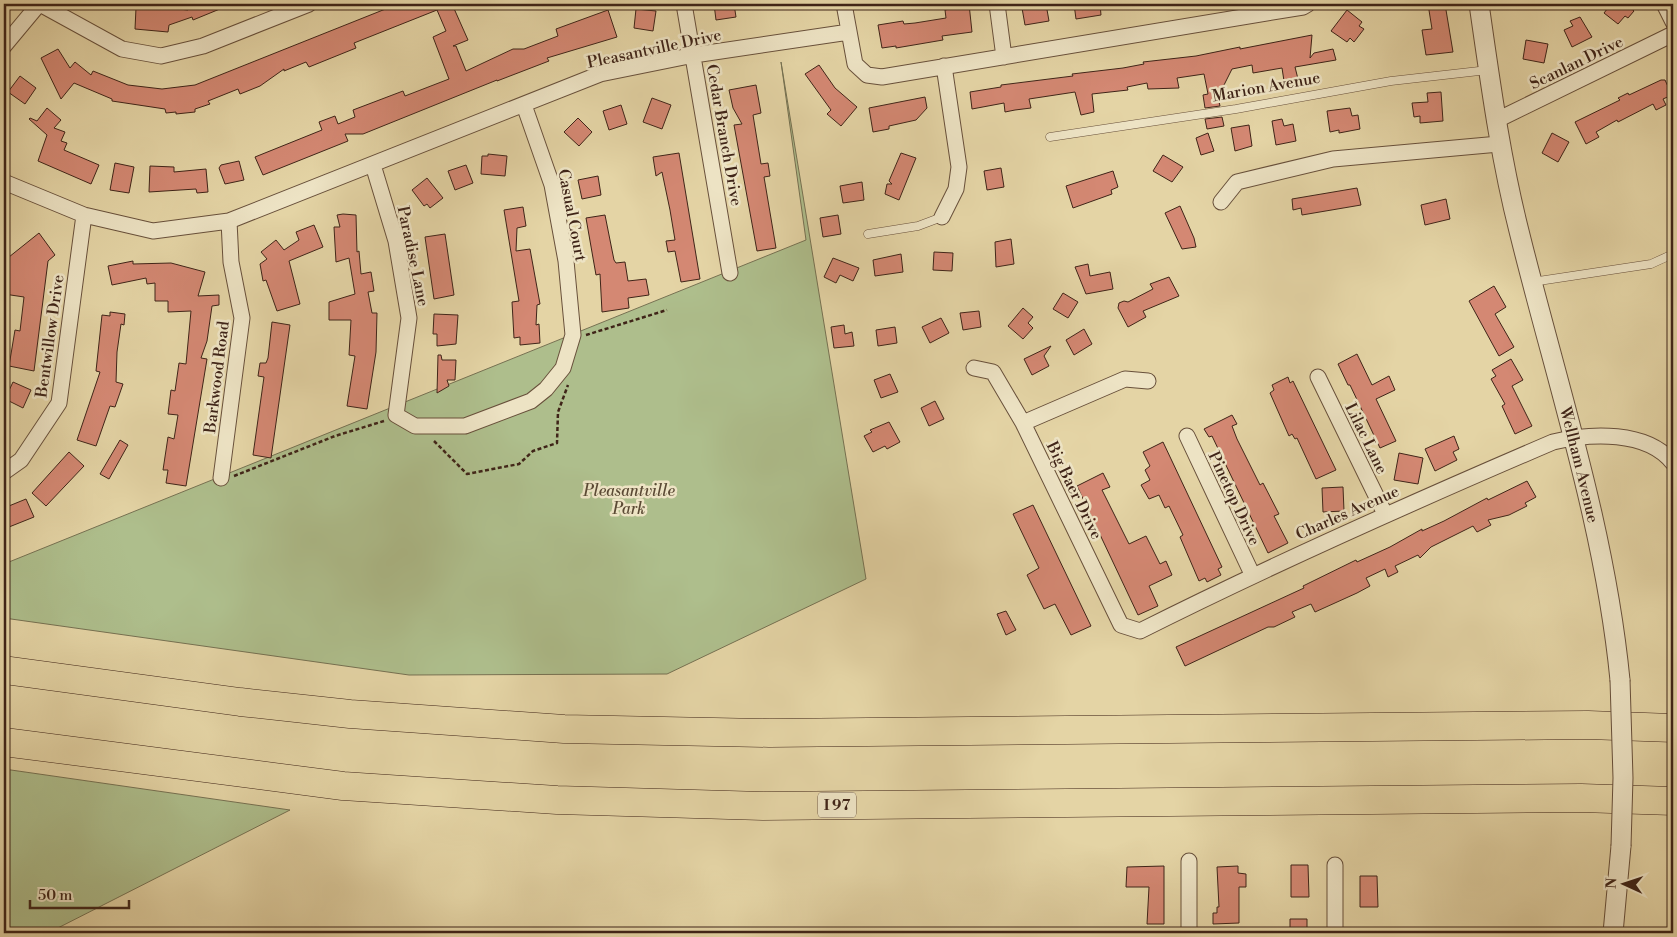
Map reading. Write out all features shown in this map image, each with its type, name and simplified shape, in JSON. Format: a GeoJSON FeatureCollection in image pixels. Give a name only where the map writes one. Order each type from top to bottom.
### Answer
{"type":"FeatureCollection","features":[{"type":"Feature","properties":{"kind":"highway"},"geometry":{"type":"LineString","coordinates":[[4,670],[231,701],[350,714],[564,729],[769,733],[1578,725],[1673,728]]}},
{"type":"Feature","properties":{"kind":"highway","name":"I 97"},"geometry":{"type":"LineString","coordinates":[[4,742],[343,786],[558,800],[763,806],[1582,798],[1673,801]]}},
{"type":"Feature","properties":{"kind":"street"},"geometry":{"type":"LineString","coordinates":[[4,46],[40,4],[122,49],[161,56],[203,46],[309,4]]}},
{"type":"Feature","properties":{"kind":"street","name":"Cedar Branch Drive"},"geometry":{"type":"LineString","coordinates":[[684,4],[730,273]]}},
{"type":"Feature","properties":{"kind":"street"},"geometry":{"type":"LineString","coordinates":[[844,4],[855,64],[867,75],[882,77],[1308,4]]}},
{"type":"Feature","properties":{"kind":"street"},"geometry":{"type":"LineString","coordinates":[[997,4],[1004,57]]}},
{"type":"Feature","properties":{"kind":"street","name":"Wellham Avenue"},"geometry":{"type":"LineString","coordinates":[[1479,4],[1499,144],[1532,282],[1574,437],[1602,557],[1620,680],[1623,770],[1621,846],[1613,933]]}},
{"type":"Feature","properties":{"kind":"street"},"geometry":{"type":"LineString","coordinates":[[1664,4],[1673,22]]}},
{"type":"Feature","properties":{"kind":"street","name":"Pleasantville Drive"},"geometry":{"type":"LineString","coordinates":[[4,182],[84,215],[153,231],[229,221],[600,74],[694,56],[849,32]]}},
{"type":"Feature","properties":{"kind":"street","name":"Scanlan Drive"},"geometry":{"type":"LineString","coordinates":[[1495,121],[1673,34]]}},
{"type":"Feature","properties":{"kind":"street"},"geometry":{"type":"LineString","coordinates":[[942,217],[956,189],[960,167],[944,66]]}},
{"type":"Feature","properties":{"kind":"street","name":"Casual Court"},"geometry":{"type":"LineString","coordinates":[[396,415],[415,426],[442,428],[465,426],[531,401],[546,390],[563,368],[573,335],[566,260],[552,185],[524,105]]}},
{"type":"Feature","properties":{"kind":"street"},"geometry":{"type":"LineString","coordinates":[[1221,202],[1237,182],[1333,159],[1499,144]]}},
{"type":"Feature","properties":{"kind":"street","name":"Paradise Lane"},"geometry":{"type":"LineString","coordinates":[[373,165],[396,241],[409,318],[396,415]]}},
{"type":"Feature","properties":{"kind":"street","name":"Bentwillow Drive"},"geometry":{"type":"LineString","coordinates":[[4,472],[21,460],[59,403],[84,215]]}},
{"type":"Feature","properties":{"kind":"street","name":"Barkwood Road"},"geometry":{"type":"LineString","coordinates":[[221,478],[242,318],[231,262],[229,221]]}},
{"type":"Feature","properties":{"kind":"street","name":"Big Baer Drive"},"geometry":{"type":"LineString","coordinates":[[974,368],[993,372],[1023,423],[1121,625],[1140,631]]}},
{"type":"Feature","properties":{"kind":"street","name":"Lilac Lane"},"geometry":{"type":"LineString","coordinates":[[1318,377],[1385,514]]}},
{"type":"Feature","properties":{"kind":"street"},"geometry":{"type":"LineString","coordinates":[[1023,423],[1125,379],[1148,381]]}},
{"type":"Feature","properties":{"kind":"street","name":"Pinetop Drive"},"geometry":{"type":"LineString","coordinates":[[1187,436],[1252,574]]}},
{"type":"Feature","properties":{"kind":"street","name":"Charles Avenue"},"geometry":{"type":"LineString","coordinates":[[1140,631],[1252,574],[1385,514],[1553,442],[1574,437],[1639,440],[1664,453],[1673,463]]}},
{"type":"Feature","properties":{"kind":"street"},"geometry":{"type":"LineString","coordinates":[[1189,861],[1190,933]]}},
{"type":"Feature","properties":{"kind":"street"},"geometry":{"type":"LineString","coordinates":[[1335,865],[1335,933]]}},
{"type":"Feature","properties":{"kind":"lane","name":"Marion Avenue"},"geometry":{"type":"LineString","coordinates":[[1050,137],[1236,109],[1391,81],[1488,70]]}},
{"type":"Feature","properties":{"kind":"lane"},"geometry":{"type":"LineString","coordinates":[[868,234],[918,226],[942,217]]}},
{"type":"Feature","properties":{"kind":"lane"},"geometry":{"type":"LineString","coordinates":[[1532,282],[1651,264],[1673,254]]}},
{"type":"Feature","properties":{"kind":"path"},"geometry":{"type":"LineString","coordinates":[[221,478],[233,476],[335,436],[377,424],[396,415]]}},
{"type":"Feature","properties":{"kind":"green space","name":"Pleasantville Park"},"geometry":{"type":"Polygon","coordinates":[[[781,62],[866,579],[667,674],[409,675],[4,618],[4,564],[806,240],[781,62]]]}},
{"type":"Feature","properties":{"kind":"green space"},"geometry":{"type":"Polygon","coordinates":[[[4,769],[290,810],[48,933],[4,933],[4,769]]]}},
{"type":"Feature","properties":{"kind":"building"},"geometry":{"type":"Polygon","coordinates":[[[140,4],[160,4],[160,7],[188,10],[185,4],[232,4],[193,20],[192,17],[169,25],[168,32],[135,29],[136,8],[139,8],[140,4]]]}},
{"type":"Feature","properties":{"kind":"building"},"geometry":{"type":"Polygon","coordinates":[[[398,4],[452,4],[468,40],[453,46],[456,46],[466,71],[513,49],[524,49],[558,36],[556,29],[608,10],[617,37],[547,58],[549,61],[363,134],[345,134],[348,141],[263,175],[255,157],[322,130],[319,122],[335,116],[338,124],[355,117],[353,110],[403,91],[405,96],[449,79],[433,37],[446,31],[437,10],[354,43],[356,48],[309,67],[306,62],[284,71],[284,69],[260,86],[240,94],[238,89],[208,101],[210,104],[195,109],[195,112],[166,113],[165,109],[112,101],[112,99],[74,83],[61,99],[41,58],[58,49],[70,68],[75,62],[91,75],[93,71],[128,85],[162,89],[195,85],[398,4]]]}},
{"type":"Feature","properties":{"kind":"building"},"geometry":{"type":"Polygon","coordinates":[[[714,4],[734,4],[736,17],[716,20],[714,4]]]}},
{"type":"Feature","properties":{"kind":"building"},"geometry":{"type":"Polygon","coordinates":[[[950,4],[969,4],[972,32],[942,36],[943,40],[896,48],[896,46],[882,48],[878,25],[903,21],[904,24],[915,23],[946,18],[945,10],[950,9],[950,4]]]}},
{"type":"Feature","properties":{"kind":"building"},"geometry":{"type":"Polygon","coordinates":[[[1031,4],[1046,4],[1049,21],[1025,25],[1022,8],[1032,7],[1031,4]]]}},
{"type":"Feature","properties":{"kind":"building"},"geometry":{"type":"Polygon","coordinates":[[[1074,4],[1100,4],[1101,15],[1076,19],[1074,4]]]}},
{"type":"Feature","properties":{"kind":"building"},"geometry":{"type":"Polygon","coordinates":[[[1428,4],[1445,4],[1453,52],[1426,55],[1422,30],[1432,29],[1428,4]]]}},
{"type":"Feature","properties":{"kind":"building"},"geometry":{"type":"Polygon","coordinates":[[[1611,4],[1626,4],[1634,11],[1628,18],[1625,16],[1618,24],[1604,13],[1611,4]]]}},
{"type":"Feature","properties":{"kind":"building"},"geometry":{"type":"Polygon","coordinates":[[[636,9],[656,11],[653,31],[634,28],[636,9]]]}},
{"type":"Feature","properties":{"kind":"building"},"geometry":{"type":"Polygon","coordinates":[[[1347,10],[1362,22],[1359,26],[1364,29],[1354,42],[1350,38],[1347,42],[1331,31],[1347,10]]]}},
{"type":"Feature","properties":{"kind":"building"},"geometry":{"type":"Polygon","coordinates":[[[1580,17],[1592,37],[1572,47],[1564,30],[1573,26],[1570,21],[1580,17]]]}},
{"type":"Feature","properties":{"kind":"building"},"geometry":{"type":"Polygon","coordinates":[[[1312,35],[1310,58],[1314,53],[1333,49],[1336,60],[1295,67],[1298,79],[1284,81],[1282,68],[1253,73],[1252,65],[1232,69],[1224,85],[1226,96],[1218,97],[1220,106],[1205,108],[1203,95],[1208,94],[1204,74],[1177,78],[1179,88],[1148,89],[1147,83],[1127,87],[1128,90],[1092,94],[1094,112],[1081,115],[1075,92],[1029,99],[1031,108],[1005,112],[1004,103],[972,109],[970,92],[1001,87],[1001,85],[1123,68],[1144,64],[1143,62],[1196,56],[1240,47],[1240,49],[1312,35]]]}},
{"type":"Feature","properties":{"kind":"building"},"geometry":{"type":"Polygon","coordinates":[[[1526,40],[1548,44],[1544,63],[1523,59],[1526,40]]]}},
{"type":"Feature","properties":{"kind":"building"},"geometry":{"type":"Polygon","coordinates":[[[819,65],[835,88],[857,107],[841,126],[827,114],[831,110],[805,74],[819,65]]]}},
{"type":"Feature","properties":{"kind":"building"},"geometry":{"type":"Polygon","coordinates":[[[20,76],[36,88],[25,104],[8,92],[20,76]]]}},
{"type":"Feature","properties":{"kind":"building"},"geometry":{"type":"Polygon","coordinates":[[[1661,80],[1665,80],[1672,95],[1663,99],[1666,105],[1656,110],[1653,104],[1618,122],[1617,120],[1596,132],[1599,137],[1586,144],[1575,122],[1620,100],[1618,98],[1628,93],[1629,95],[1661,80]]]}},
{"type":"Feature","properties":{"kind":"building"},"geometry":{"type":"Polygon","coordinates":[[[756,85],[761,113],[753,115],[761,164],[768,163],[770,176],[764,177],[776,248],[757,251],[734,125],[742,124],[733,108],[729,90],[756,85]]]}},
{"type":"Feature","properties":{"kind":"building"},"geometry":{"type":"Polygon","coordinates":[[[1441,92],[1443,121],[1420,123],[1420,116],[1414,117],[1412,103],[1428,102],[1427,93],[1441,92]]]}},
{"type":"Feature","properties":{"kind":"building"},"geometry":{"type":"Polygon","coordinates":[[[925,97],[927,108],[916,120],[873,132],[869,108],[925,97]]]}},
{"type":"Feature","properties":{"kind":"building"},"geometry":{"type":"Polygon","coordinates":[[[652,98],[671,105],[662,129],[643,122],[652,98]]]}},
{"type":"Feature","properties":{"kind":"building"},"geometry":{"type":"Polygon","coordinates":[[[621,105],[627,124],[609,130],[603,111],[621,105]]]}},
{"type":"Feature","properties":{"kind":"building"},"geometry":{"type":"Polygon","coordinates":[[[47,108],[61,120],[54,128],[65,132],[61,141],[67,143],[64,150],[99,165],[91,184],[38,161],[47,135],[29,119],[37,121],[47,108]]]}},
{"type":"Feature","properties":{"kind":"building"},"geometry":{"type":"Polygon","coordinates":[[[1350,108],[1352,116],[1358,115],[1360,129],[1339,133],[1339,130],[1330,132],[1327,111],[1350,108]]]}},
{"type":"Feature","properties":{"kind":"building"},"geometry":{"type":"Polygon","coordinates":[[[1222,117],[1224,126],[1207,129],[1205,119],[1222,117]]]}},
{"type":"Feature","properties":{"kind":"building"},"geometry":{"type":"Polygon","coordinates":[[[578,118],[592,132],[579,146],[564,132],[578,118]]]}},
{"type":"Feature","properties":{"kind":"building"},"geometry":{"type":"Polygon","coordinates":[[[1282,119],[1284,126],[1293,124],[1296,141],[1276,145],[1272,121],[1282,119]]]}},
{"type":"Feature","properties":{"kind":"building"},"geometry":{"type":"Polygon","coordinates":[[[1249,125],[1252,146],[1235,151],[1231,128],[1249,125]]]}},
{"type":"Feature","properties":{"kind":"building"},"geometry":{"type":"Polygon","coordinates":[[[1208,133],[1214,151],[1201,155],[1196,138],[1208,133]]]}},
{"type":"Feature","properties":{"kind":"building"},"geometry":{"type":"Polygon","coordinates":[[[1552,133],[1569,142],[1558,162],[1542,153],[1552,133]]]}},
{"type":"Feature","properties":{"kind":"building"},"geometry":{"type":"Polygon","coordinates":[[[679,153],[700,279],[681,282],[675,251],[668,252],[666,241],[675,240],[662,172],[656,176],[653,157],[679,153]]]}},
{"type":"Feature","properties":{"kind":"building"},"geometry":{"type":"Polygon","coordinates":[[[901,153],[916,158],[899,200],[885,194],[887,184],[892,184],[889,181],[901,153]]]}},
{"type":"Feature","properties":{"kind":"building"},"geometry":{"type":"Polygon","coordinates":[[[488,154],[507,156],[505,176],[481,174],[482,156],[488,156],[488,154]]]}},
{"type":"Feature","properties":{"kind":"building"},"geometry":{"type":"Polygon","coordinates":[[[1163,155],[1183,167],[1172,182],[1153,171],[1163,155]]]}},
{"type":"Feature","properties":{"kind":"building"},"geometry":{"type":"Polygon","coordinates":[[[239,161],[244,180],[225,184],[219,168],[221,165],[239,161]]]}},
{"type":"Feature","properties":{"kind":"building"},"geometry":{"type":"Polygon","coordinates":[[[115,163],[134,167],[129,193],[110,190],[115,163]]]}},
{"type":"Feature","properties":{"kind":"building"},"geometry":{"type":"Polygon","coordinates":[[[466,165],[473,183],[455,190],[448,171],[466,165]]]}},
{"type":"Feature","properties":{"kind":"building"},"geometry":{"type":"Polygon","coordinates":[[[150,166],[174,167],[174,172],[206,169],[208,192],[197,193],[196,189],[149,192],[150,166]]]}},
{"type":"Feature","properties":{"kind":"building"},"geometry":{"type":"Polygon","coordinates":[[[1001,168],[1004,187],[987,190],[984,171],[1001,168]]]}},
{"type":"Feature","properties":{"kind":"building"},"geometry":{"type":"Polygon","coordinates":[[[1113,171],[1118,187],[1111,190],[1112,194],[1073,208],[1066,186],[1113,171]]]}},
{"type":"Feature","properties":{"kind":"building"},"geometry":{"type":"Polygon","coordinates":[[[598,176],[601,195],[582,199],[578,180],[598,176]]]}},
{"type":"Feature","properties":{"kind":"building"},"geometry":{"type":"Polygon","coordinates":[[[427,178],[443,198],[430,208],[427,204],[424,206],[412,190],[427,178]]]}},
{"type":"Feature","properties":{"kind":"building"},"geometry":{"type":"Polygon","coordinates":[[[862,182],[864,200],[843,203],[840,186],[862,182]]]}},
{"type":"Feature","properties":{"kind":"building"},"geometry":{"type":"Polygon","coordinates":[[[1357,188],[1361,205],[1302,215],[1301,208],[1293,210],[1292,199],[1357,188]]]}},
{"type":"Feature","properties":{"kind":"building"},"geometry":{"type":"Polygon","coordinates":[[[1446,199],[1450,219],[1425,225],[1421,205],[1446,199]]]}},
{"type":"Feature","properties":{"kind":"building"},"geometry":{"type":"Polygon","coordinates":[[[1180,206],[1196,247],[1182,249],[1165,213],[1180,206]]]}},
{"type":"Feature","properties":{"kind":"building"},"geometry":{"type":"Polygon","coordinates":[[[523,207],[526,226],[517,228],[516,251],[530,249],[540,304],[537,305],[536,325],[539,324],[540,343],[520,345],[520,337],[514,338],[512,302],[519,301],[504,210],[523,207]]]}},
{"type":"Feature","properties":{"kind":"building"},"geometry":{"type":"Polygon","coordinates":[[[337,215],[356,215],[357,252],[359,251],[361,274],[371,272],[374,291],[368,292],[372,313],[377,313],[376,352],[367,409],[347,406],[355,356],[349,355],[351,320],[329,320],[329,302],[355,294],[349,258],[336,262],[334,227],[340,227],[337,215]]]}},
{"type":"Feature","properties":{"kind":"building"},"geometry":{"type":"Polygon","coordinates":[[[605,215],[614,260],[616,263],[625,262],[628,281],[646,279],[649,295],[628,298],[629,308],[602,312],[600,274],[596,275],[586,218],[605,215]]]}},
{"type":"Feature","properties":{"kind":"building"},"geometry":{"type":"Polygon","coordinates":[[[838,215],[841,234],[823,237],[820,218],[838,215]]]}},
{"type":"Feature","properties":{"kind":"building"},"geometry":{"type":"Polygon","coordinates":[[[314,225],[323,247],[289,261],[300,304],[277,311],[266,280],[263,281],[260,264],[267,259],[261,252],[276,240],[284,250],[299,240],[296,232],[314,225]]]}},
{"type":"Feature","properties":{"kind":"building"},"geometry":{"type":"Polygon","coordinates":[[[39,233],[55,255],[48,261],[34,371],[9,366],[15,330],[20,331],[24,297],[4,294],[4,261],[39,233]]]}},
{"type":"Feature","properties":{"kind":"building"},"geometry":{"type":"Polygon","coordinates":[[[445,234],[454,295],[434,299],[425,237],[445,234]]]}},
{"type":"Feature","properties":{"kind":"building"},"geometry":{"type":"Polygon","coordinates":[[[1011,239],[1014,264],[996,267],[995,242],[1011,239]]]}},
{"type":"Feature","properties":{"kind":"building"},"geometry":{"type":"Polygon","coordinates":[[[934,252],[953,253],[952,271],[933,270],[934,252]]]}},
{"type":"Feature","properties":{"kind":"building"},"geometry":{"type":"Polygon","coordinates":[[[901,254],[903,272],[875,276],[873,260],[901,254]]]}},
{"type":"Feature","properties":{"kind":"building"},"geometry":{"type":"Polygon","coordinates":[[[833,258],[859,268],[853,281],[840,275],[836,283],[824,277],[833,258]]]}},
{"type":"Feature","properties":{"kind":"building"},"geometry":{"type":"Polygon","coordinates":[[[133,261],[133,264],[171,263],[205,272],[198,296],[219,295],[219,305],[212,306],[207,341],[201,358],[207,359],[186,486],[166,483],[168,470],[163,470],[168,437],[174,439],[178,415],[168,414],[171,390],[175,391],[179,363],[186,364],[191,311],[168,312],[168,301],[155,301],[155,283],[147,284],[146,278],[112,285],[108,266],[133,261]]]}},
{"type":"Feature","properties":{"kind":"building"},"geometry":{"type":"Polygon","coordinates":[[[1088,264],[1090,276],[1110,272],[1113,289],[1086,294],[1075,267],[1088,264]]]}},
{"type":"Feature","properties":{"kind":"building"},"geometry":{"type":"Polygon","coordinates":[[[1169,277],[1179,296],[1143,311],[1146,317],[1128,327],[1118,308],[1119,303],[1128,302],[1153,289],[1150,284],[1169,277]]]}},
{"type":"Feature","properties":{"kind":"building"},"geometry":{"type":"Polygon","coordinates":[[[1494,286],[1506,307],[1495,314],[1514,347],[1499,356],[1469,301],[1494,286]]]}},
{"type":"Feature","properties":{"kind":"building"},"geometry":{"type":"Polygon","coordinates":[[[1063,293],[1078,302],[1068,318],[1053,309],[1063,293]]]}},
{"type":"Feature","properties":{"kind":"building"},"geometry":{"type":"Polygon","coordinates":[[[1023,308],[1033,317],[1028,323],[1033,328],[1023,339],[1008,326],[1023,308]]]}},
{"type":"Feature","properties":{"kind":"building"},"geometry":{"type":"Polygon","coordinates":[[[979,311],[981,327],[963,330],[960,313],[979,311]]]}},
{"type":"Feature","properties":{"kind":"building"},"geometry":{"type":"Polygon","coordinates":[[[110,312],[125,314],[124,325],[121,324],[117,352],[116,382],[123,384],[115,407],[110,406],[96,446],[77,440],[100,372],[96,371],[102,315],[110,316],[110,312]]]}},
{"type":"Feature","properties":{"kind":"building"},"geometry":{"type":"Polygon","coordinates":[[[434,314],[458,315],[456,344],[437,346],[437,334],[433,334],[434,314]]]}},
{"type":"Feature","properties":{"kind":"building"},"geometry":{"type":"Polygon","coordinates":[[[941,318],[949,333],[930,343],[922,327],[941,318]]]}},
{"type":"Feature","properties":{"kind":"building"},"geometry":{"type":"Polygon","coordinates":[[[272,322],[290,325],[271,458],[253,455],[264,377],[258,376],[260,363],[266,363],[268,358],[272,322]]]}},
{"type":"Feature","properties":{"kind":"building"},"geometry":{"type":"Polygon","coordinates":[[[844,325],[845,334],[852,332],[854,346],[834,348],[831,327],[844,325]]]}},
{"type":"Feature","properties":{"kind":"building"},"geometry":{"type":"Polygon","coordinates":[[[895,327],[897,343],[878,346],[876,330],[895,327]]]}},
{"type":"Feature","properties":{"kind":"building"},"geometry":{"type":"Polygon","coordinates":[[[1084,329],[1092,344],[1074,355],[1066,340],[1084,329]]]}},
{"type":"Feature","properties":{"kind":"building"},"geometry":{"type":"Polygon","coordinates":[[[1051,346],[1044,356],[1049,366],[1032,375],[1024,359],[1051,346]]]}},
{"type":"Feature","properties":{"kind":"building"},"geometry":{"type":"Polygon","coordinates":[[[1357,354],[1372,385],[1389,376],[1395,390],[1376,399],[1396,441],[1380,448],[1338,364],[1357,354]]]}},
{"type":"Feature","properties":{"kind":"building"},"geometry":{"type":"Polygon","coordinates":[[[438,355],[441,355],[442,360],[456,360],[455,380],[447,380],[449,386],[437,393],[438,355]]]}},
{"type":"Feature","properties":{"kind":"building"},"geometry":{"type":"Polygon","coordinates":[[[1511,359],[1523,380],[1512,386],[1532,426],[1515,434],[1502,406],[1505,404],[1491,379],[1496,376],[1492,370],[1511,359]]]}},
{"type":"Feature","properties":{"kind":"building"},"geometry":{"type":"Polygon","coordinates":[[[890,374],[898,392],[881,398],[874,380],[890,374]]]}},
{"type":"Feature","properties":{"kind":"building"},"geometry":{"type":"Polygon","coordinates":[[[1288,377],[1290,383],[1293,381],[1336,470],[1316,479],[1297,438],[1295,439],[1292,434],[1289,436],[1270,393],[1274,390],[1272,385],[1288,377]]]}},
{"type":"Feature","properties":{"kind":"building"},"geometry":{"type":"Polygon","coordinates":[[[13,382],[31,390],[23,408],[5,399],[13,382]]]}},
{"type":"Feature","properties":{"kind":"building"},"geometry":{"type":"Polygon","coordinates":[[[935,401],[944,419],[929,426],[921,408],[935,401]]]}},
{"type":"Feature","properties":{"kind":"building"},"geometry":{"type":"Polygon","coordinates":[[[1232,415],[1237,424],[1232,426],[1237,439],[1260,485],[1263,483],[1279,514],[1274,516],[1288,543],[1268,553],[1212,436],[1209,437],[1204,429],[1232,415]]]}},
{"type":"Feature","properties":{"kind":"building"},"geometry":{"type":"Polygon","coordinates":[[[889,422],[900,442],[887,449],[885,446],[873,452],[864,436],[872,432],[870,430],[889,422]]]}},
{"type":"Feature","properties":{"kind":"building"},"geometry":{"type":"Polygon","coordinates":[[[1454,436],[1459,449],[1453,452],[1457,460],[1435,471],[1425,449],[1454,436]]]}},
{"type":"Feature","properties":{"kind":"building"},"geometry":{"type":"Polygon","coordinates":[[[120,440],[128,445],[109,479],[100,474],[120,440]]]}},
{"type":"Feature","properties":{"kind":"building"},"geometry":{"type":"Polygon","coordinates":[[[1163,442],[1222,567],[1218,569],[1221,575],[1207,582],[1205,578],[1199,581],[1180,537],[1183,535],[1169,506],[1165,508],[1159,495],[1149,499],[1141,485],[1150,480],[1145,470],[1150,466],[1143,452],[1163,442]]]}},
{"type":"Feature","properties":{"kind":"building"},"geometry":{"type":"Polygon","coordinates":[[[69,452],[84,466],[46,506],[32,493],[69,452]]]}},
{"type":"Feature","properties":{"kind":"building"},"geometry":{"type":"Polygon","coordinates":[[[1399,453],[1423,458],[1418,484],[1394,480],[1399,453]]]}},
{"type":"Feature","properties":{"kind":"building"},"geometry":{"type":"Polygon","coordinates":[[[1103,473],[1110,487],[1102,490],[1129,544],[1146,536],[1160,564],[1166,561],[1172,575],[1149,586],[1158,606],[1138,615],[1077,486],[1103,473]]]}},
{"type":"Feature","properties":{"kind":"building"},"geometry":{"type":"Polygon","coordinates":[[[1527,481],[1536,497],[1525,503],[1527,506],[1509,515],[1488,520],[1491,525],[1477,532],[1473,526],[1431,547],[1420,558],[1418,555],[1395,566],[1398,572],[1388,577],[1385,569],[1366,578],[1370,586],[1357,593],[1315,612],[1311,604],[1292,612],[1295,617],[1274,627],[1268,627],[1185,666],[1176,647],[1304,588],[1303,586],[1356,560],[1357,562],[1390,547],[1422,529],[1422,531],[1444,521],[1487,498],[1488,500],[1527,481]]]}},
{"type":"Feature","properties":{"kind":"building"},"geometry":{"type":"Polygon","coordinates":[[[1343,487],[1344,511],[1323,512],[1322,488],[1343,487]]]}},
{"type":"Feature","properties":{"kind":"building"},"geometry":{"type":"Polygon","coordinates":[[[26,499],[34,517],[9,527],[4,508],[26,499]]]}},
{"type":"Feature","properties":{"kind":"building"},"geometry":{"type":"Polygon","coordinates":[[[1033,505],[1091,626],[1071,635],[1055,604],[1044,609],[1027,575],[1039,568],[1013,514],[1033,505]]]}},
{"type":"Feature","properties":{"kind":"building"},"geometry":{"type":"Polygon","coordinates":[[[1006,611],[1016,630],[1006,635],[997,614],[1006,611]]]}},
{"type":"Feature","properties":{"kind":"building"},"geometry":{"type":"Polygon","coordinates":[[[1291,865],[1308,865],[1309,897],[1291,897],[1291,865]]]}},
{"type":"Feature","properties":{"kind":"building"},"geometry":{"type":"Polygon","coordinates":[[[1164,866],[1164,924],[1147,924],[1149,887],[1126,887],[1127,867],[1164,866]]]}},
{"type":"Feature","properties":{"kind":"building"},"geometry":{"type":"Polygon","coordinates":[[[1238,866],[1238,873],[1246,874],[1246,887],[1239,887],[1239,923],[1213,924],[1213,913],[1217,913],[1217,907],[1219,907],[1217,867],[1238,866]]]}},
{"type":"Feature","properties":{"kind":"building"},"geometry":{"type":"Polygon","coordinates":[[[1360,876],[1377,876],[1378,907],[1360,907],[1360,876]]]}},
{"type":"Feature","properties":{"kind":"building"},"geometry":{"type":"Polygon","coordinates":[[[1290,919],[1307,919],[1307,933],[1290,933],[1290,919]]]}}]}
